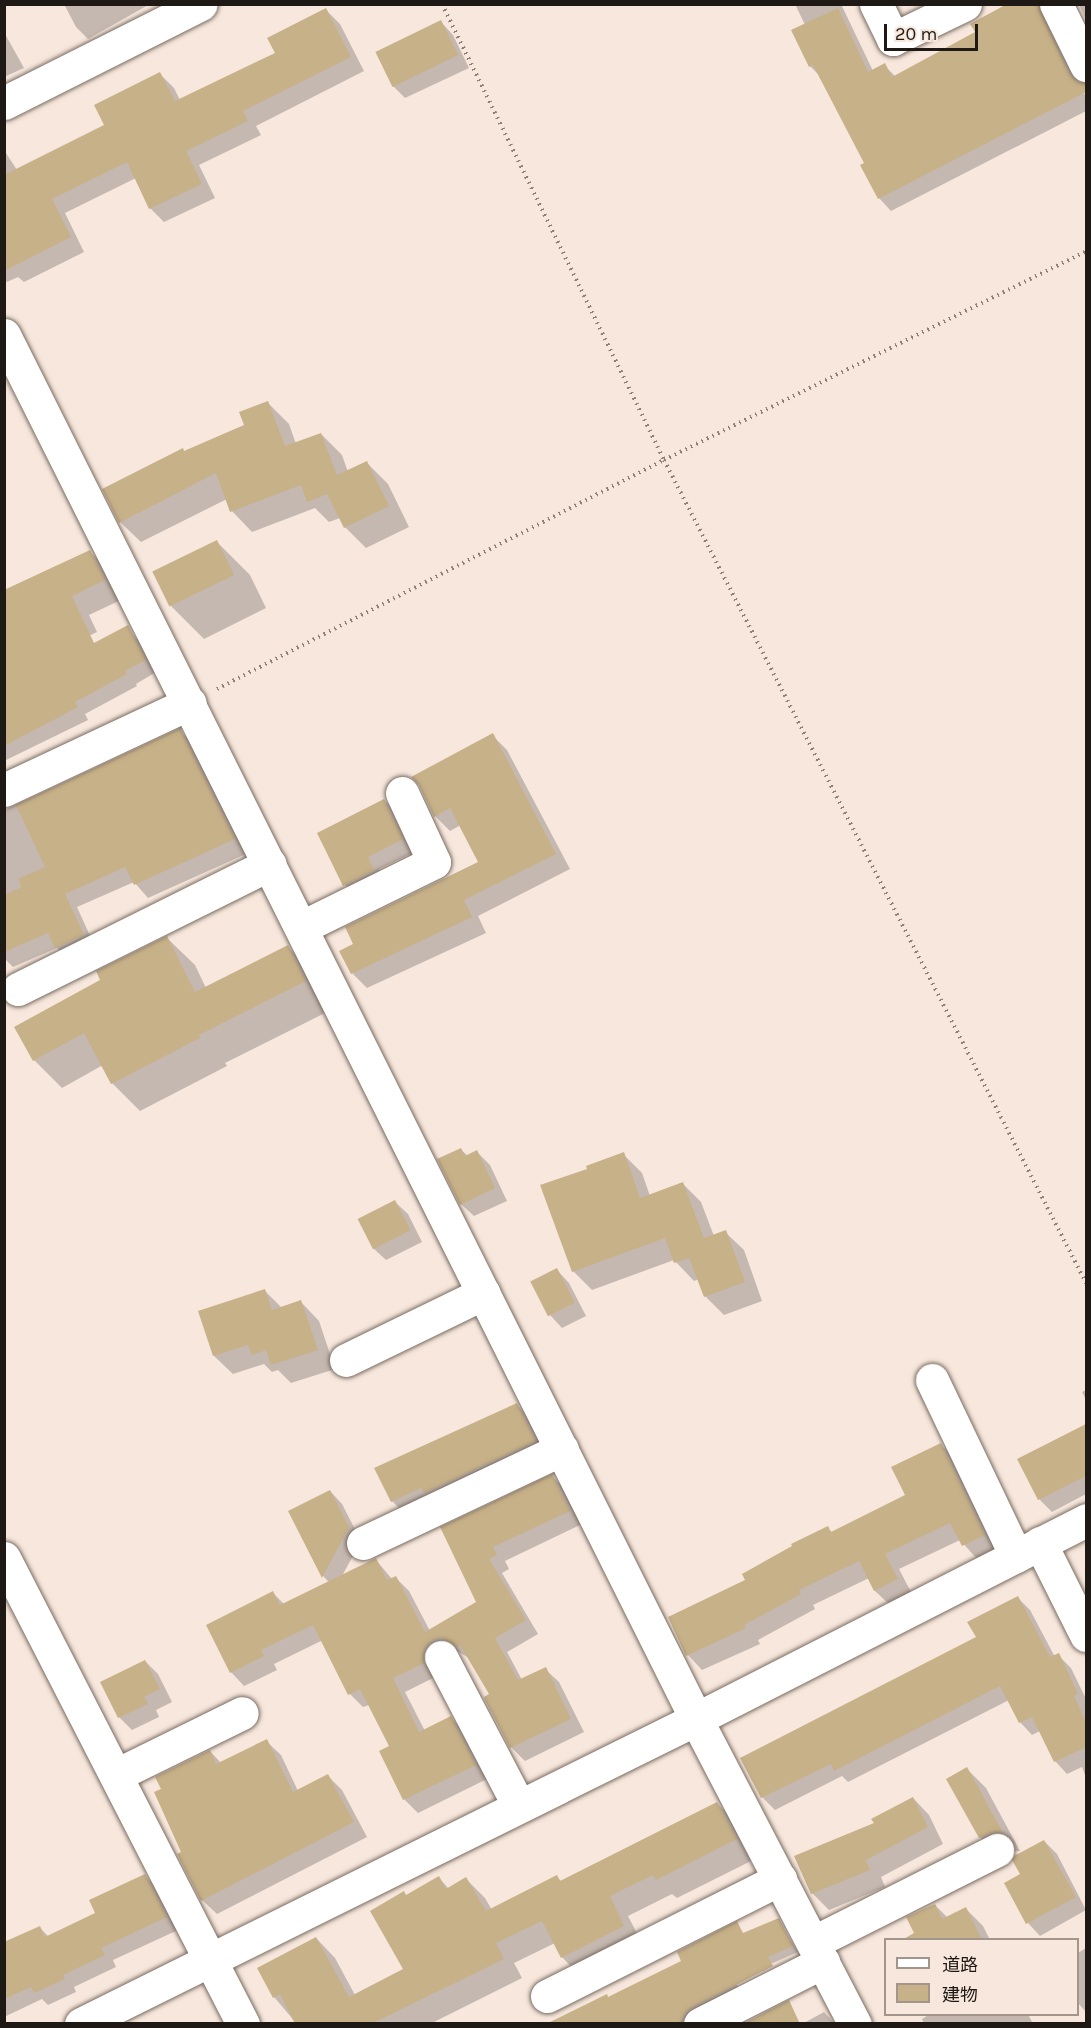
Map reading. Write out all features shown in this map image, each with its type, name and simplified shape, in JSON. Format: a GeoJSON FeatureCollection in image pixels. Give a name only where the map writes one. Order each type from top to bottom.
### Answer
{"type":"FeatureCollection","features":[{"type":"Feature","properties":{"kind":"street"},"geometry":{"type":"LineString","coordinates":[[4,103],[201,4]]}},
{"type":"Feature","properties":{"kind":"street"},"geometry":{"type":"LineString","coordinates":[[876,4],[893,39],[965,4]]}},
{"type":"Feature","properties":{"kind":"street"},"geometry":{"type":"LineString","coordinates":[[1056,4],[1086,65]]}},
{"type":"Feature","properties":{"kind":"street"},"geometry":{"type":"LineString","coordinates":[[4,335],[696,1719],[855,2024]]}},
{"type":"Feature","properties":{"kind":"street"},"geometry":{"type":"LineString","coordinates":[[4,789],[190,703]]}},
{"type":"Feature","properties":{"kind":"street"},"geometry":{"type":"LineString","coordinates":[[302,927],[434,862],[402,793]]}},
{"type":"Feature","properties":{"kind":"street"},"geometry":{"type":"LineString","coordinates":[[18,990],[270,864]]}},
{"type":"Feature","properties":{"kind":"street"},"geometry":{"type":"LineString","coordinates":[[346,1359],[484,1293]]}},
{"type":"Feature","properties":{"kind":"street"},"geometry":{"type":"LineString","coordinates":[[932,1380],[1028,1550],[1086,1635]]}},
{"type":"Feature","properties":{"kind":"street"},"geometry":{"type":"LineString","coordinates":[[363,1543],[562,1449]]}},
{"type":"Feature","properties":{"kind":"street"},"geometry":{"type":"LineString","coordinates":[[81,2024],[696,1719],[1086,1520]]}},
{"type":"Feature","properties":{"kind":"street"},"geometry":{"type":"LineString","coordinates":[[4,1558],[243,2024]]}},
{"type":"Feature","properties":{"kind":"street"},"geometry":{"type":"LineString","coordinates":[[441,1657],[519,1806]]}},
{"type":"Feature","properties":{"kind":"street"},"geometry":{"type":"LineString","coordinates":[[116,1775],[242,1713]]}},
{"type":"Feature","properties":{"kind":"street"},"geometry":{"type":"LineString","coordinates":[[700,2024],[818,1952],[997,1850]]}},
{"type":"Feature","properties":{"kind":"street"},"geometry":{"type":"LineString","coordinates":[[547,1996],[780,1879]]}},
{"type":"Feature","properties":{"kind":"path"},"geometry":{"type":"LineString","coordinates":[[442,4],[664,460],[1086,1283]]}},
{"type":"Feature","properties":{"kind":"path"},"geometry":{"type":"LineString","coordinates":[[190,703],[664,460],[1086,251]]}},
{"type":"Feature","properties":{"kind":"building"},"geometry":{"type":"Polygon","coordinates":[[[1007,4],[1038,4],[1069,73],[1076,81],[1086,83],[1086,92],[878,199],[860,165],[864,163],[813,65],[809,67],[791,30],[838,8],[868,72],[885,63],[892,77],[975,32],[970,24],[1007,4]]]}},
{"type":"Feature","properties":{"kind":"building"},"geometry":{"type":"Polygon","coordinates":[[[326,8],[351,57],[243,111],[248,121],[186,151],[202,184],[149,209],[127,162],[52,199],[71,237],[4,271],[4,175],[104,125],[94,105],[160,72],[175,101],[275,53],[267,38],[326,8]]]}},
{"type":"Feature","properties":{"kind":"building"},"geometry":{"type":"Polygon","coordinates":[[[441,20],[458,55],[392,87],[375,52],[441,20]]]}},
{"type":"Feature","properties":{"kind":"building"},"geometry":{"type":"Polygon","coordinates":[[[268,401],[285,446],[321,433],[337,475],[367,461],[389,506],[344,528],[327,494],[307,502],[301,485],[230,512],[216,473],[119,523],[102,489],[183,448],[184,451],[244,425],[239,412],[268,401]]]}},
{"type":"Feature","properties":{"kind":"building"},"geometry":{"type":"Polygon","coordinates":[[[217,540],[234,575],[169,607],[152,572],[217,540]]]}},
{"type":"Feature","properties":{"kind":"building"},"geometry":{"type":"Polygon","coordinates":[[[90,550],[105,580],[72,596],[94,643],[128,625],[146,660],[125,671],[127,674],[75,702],[78,707],[4,746],[4,590],[90,550]]]}},
{"type":"Feature","properties":{"kind":"building"},"geometry":{"type":"Polygon","coordinates":[[[180,728],[235,839],[134,885],[125,867],[65,894],[84,935],[55,948],[48,933],[4,952],[4,895],[22,887],[18,879],[45,867],[16,805],[180,728]]]}},
{"type":"Feature","properties":{"kind":"building"},"geometry":{"type":"Polygon","coordinates":[[[493,733],[556,854],[464,900],[472,917],[351,974],[339,951],[353,944],[345,927],[478,862],[450,808],[434,817],[419,785],[411,777],[493,733]]]}},
{"type":"Feature","properties":{"kind":"building"},"geometry":{"type":"Polygon","coordinates":[[[384,799],[403,839],[368,857],[374,870],[343,886],[317,833],[384,799]]]}},
{"type":"Feature","properties":{"kind":"building"},"geometry":{"type":"Polygon","coordinates":[[[167,936],[195,992],[288,945],[306,981],[199,1035],[200,1038],[111,1084],[84,1033],[33,1061],[14,1027],[100,980],[96,971],[167,936]]]}},
{"type":"Feature","properties":{"kind":"building"},"geometry":{"type":"Polygon","coordinates":[[[461,1148],[465,1156],[477,1150],[495,1188],[460,1205],[437,1159],[461,1148]]]}},
{"type":"Feature","properties":{"kind":"building"},"geometry":{"type":"Polygon","coordinates":[[[624,1152],[640,1198],[683,1182],[704,1238],[726,1230],[745,1282],[704,1297],[689,1258],[674,1263],[665,1238],[572,1272],[540,1185],[587,1169],[586,1166],[624,1152]]]}},
{"type":"Feature","properties":{"kind":"building"},"geometry":{"type":"Polygon","coordinates":[[[395,1200],[410,1230],[373,1249],[358,1219],[395,1200]]]}},
{"type":"Feature","properties":{"kind":"building"},"geometry":{"type":"Polygon","coordinates":[[[557,1268],[575,1303],[548,1316],[530,1282],[557,1268]]]}},
{"type":"Feature","properties":{"kind":"building"},"geometry":{"type":"Polygon","coordinates":[[[265,1289],[272,1310],[301,1300],[318,1350],[271,1365],[266,1350],[252,1355],[248,1345],[213,1356],[198,1311],[265,1289]]]}},
{"type":"Feature","properties":{"kind":"building"},"geometry":{"type":"Polygon","coordinates":[[[517,1403],[536,1441],[424,1493],[421,1488],[391,1502],[374,1468],[517,1403]]]}},
{"type":"Feature","properties":{"kind":"building"},"geometry":{"type":"Polygon","coordinates":[[[1086,1424],[1086,1476],[1038,1500],[1017,1459],[1086,1424]]]}},
{"type":"Feature","properties":{"kind":"building"},"geometry":{"type":"Polygon","coordinates":[[[941,1443],[985,1535],[962,1546],[950,1523],[885,1554],[898,1579],[874,1591],[859,1561],[799,1590],[801,1594],[744,1625],[746,1628],[686,1656],[668,1617],[745,1580],[742,1574],[792,1546],[791,1544],[828,1526],[831,1532],[905,1495],[891,1467],[941,1443]]]}},
{"type":"Feature","properties":{"kind":"building"},"geometry":{"type":"Polygon","coordinates":[[[552,1474],[570,1511],[493,1547],[497,1555],[489,1559],[526,1620],[495,1638],[518,1680],[546,1667],[571,1719],[510,1748],[485,1700],[484,1697],[489,1694],[460,1645],[456,1647],[442,1638],[433,1640],[425,1647],[424,1663],[393,1678],[419,1732],[451,1716],[476,1765],[403,1800],[379,1751],[389,1746],[360,1689],[348,1695],[313,1625],[261,1650],[264,1656],[230,1673],[206,1625],[273,1591],[280,1605],[376,1558],[387,1580],[396,1576],[425,1632],[476,1602],[440,1527],[552,1474]]]}},
{"type":"Feature","properties":{"kind":"building"},"geometry":{"type":"Polygon","coordinates":[[[330,1490],[349,1527],[322,1578],[288,1511],[330,1490]]]}},
{"type":"Feature","properties":{"kind":"building"},"geometry":{"type":"Polygon","coordinates":[[[1018,1596],[1050,1657],[1059,1653],[1078,1694],[1074,1696],[1086,1722],[1086,1747],[1054,1762],[1032,1717],[1019,1723],[1000,1686],[834,1771],[831,1764],[761,1798],[740,1758],[976,1637],[967,1622],[1018,1596]]]}},
{"type":"Feature","properties":{"kind":"building"},"geometry":{"type":"Polygon","coordinates":[[[145,1660],[160,1689],[144,1697],[148,1704],[118,1718],[100,1682],[145,1660]]]}},
{"type":"Feature","properties":{"kind":"building"},"geometry":{"type":"Polygon","coordinates":[[[267,1739],[293,1792],[328,1774],[354,1822],[201,1901],[177,1854],[181,1852],[154,1792],[161,1789],[155,1777],[210,1750],[216,1764],[267,1739]]]}},
{"type":"Feature","properties":{"kind":"building"},"geometry":{"type":"Polygon","coordinates":[[[967,1767],[1003,1833],[989,1833],[979,1838],[946,1779],[967,1767]]]}},
{"type":"Feature","properties":{"kind":"building"},"geometry":{"type":"Polygon","coordinates":[[[913,1797],[928,1827],[866,1860],[870,1870],[811,1894],[794,1856],[874,1823],[871,1819],[913,1797]]]}},
{"type":"Feature","properties":{"kind":"building"},"geometry":{"type":"Polygon","coordinates":[[[717,1802],[737,1839],[656,1880],[653,1875],[610,1896],[624,1926],[561,1958],[542,1921],[496,1943],[504,1959],[371,2024],[295,2024],[280,1994],[273,1998],[257,1968],[316,1937],[349,1997],[403,1969],[370,1911],[404,1891],[406,1895],[439,1876],[446,1889],[466,1877],[486,1911],[557,1875],[560,1881],[717,1802]]]}},
{"type":"Feature","properties":{"kind":"building"},"geometry":{"type":"Polygon","coordinates":[[[1044,1840],[1076,1897],[1026,1924],[1004,1883],[1020,1874],[1012,1860],[1014,1856],[1044,1840]]]}},
{"type":"Feature","properties":{"kind":"building"},"geometry":{"type":"Polygon","coordinates":[[[145,1874],[167,1917],[101,1948],[105,1955],[63,1975],[65,1979],[34,1993],[31,1987],[4,1999],[4,1942],[40,1926],[45,1937],[95,1913],[89,1900],[145,1874]]]}},
{"type":"Feature","properties":{"kind":"building"},"geometry":{"type":"Polygon","coordinates":[[[935,1904],[942,1919],[966,1907],[981,1938],[905,1938],[914,1933],[906,1917],[935,1904]]]}},
{"type":"Feature","properties":{"kind":"building"},"geometry":{"type":"Polygon","coordinates":[[[779,1918],[793,1946],[768,1957],[773,1966],[691,2008],[684,2014],[681,2024],[546,2024],[681,1961],[677,1952],[737,1921],[743,1933],[779,1918]]]}},
{"type":"Feature","properties":{"kind":"building"},"geometry":{"type":"Polygon","coordinates":[[[789,2000],[800,2024],[743,2024],[789,2000]]]}}]}
